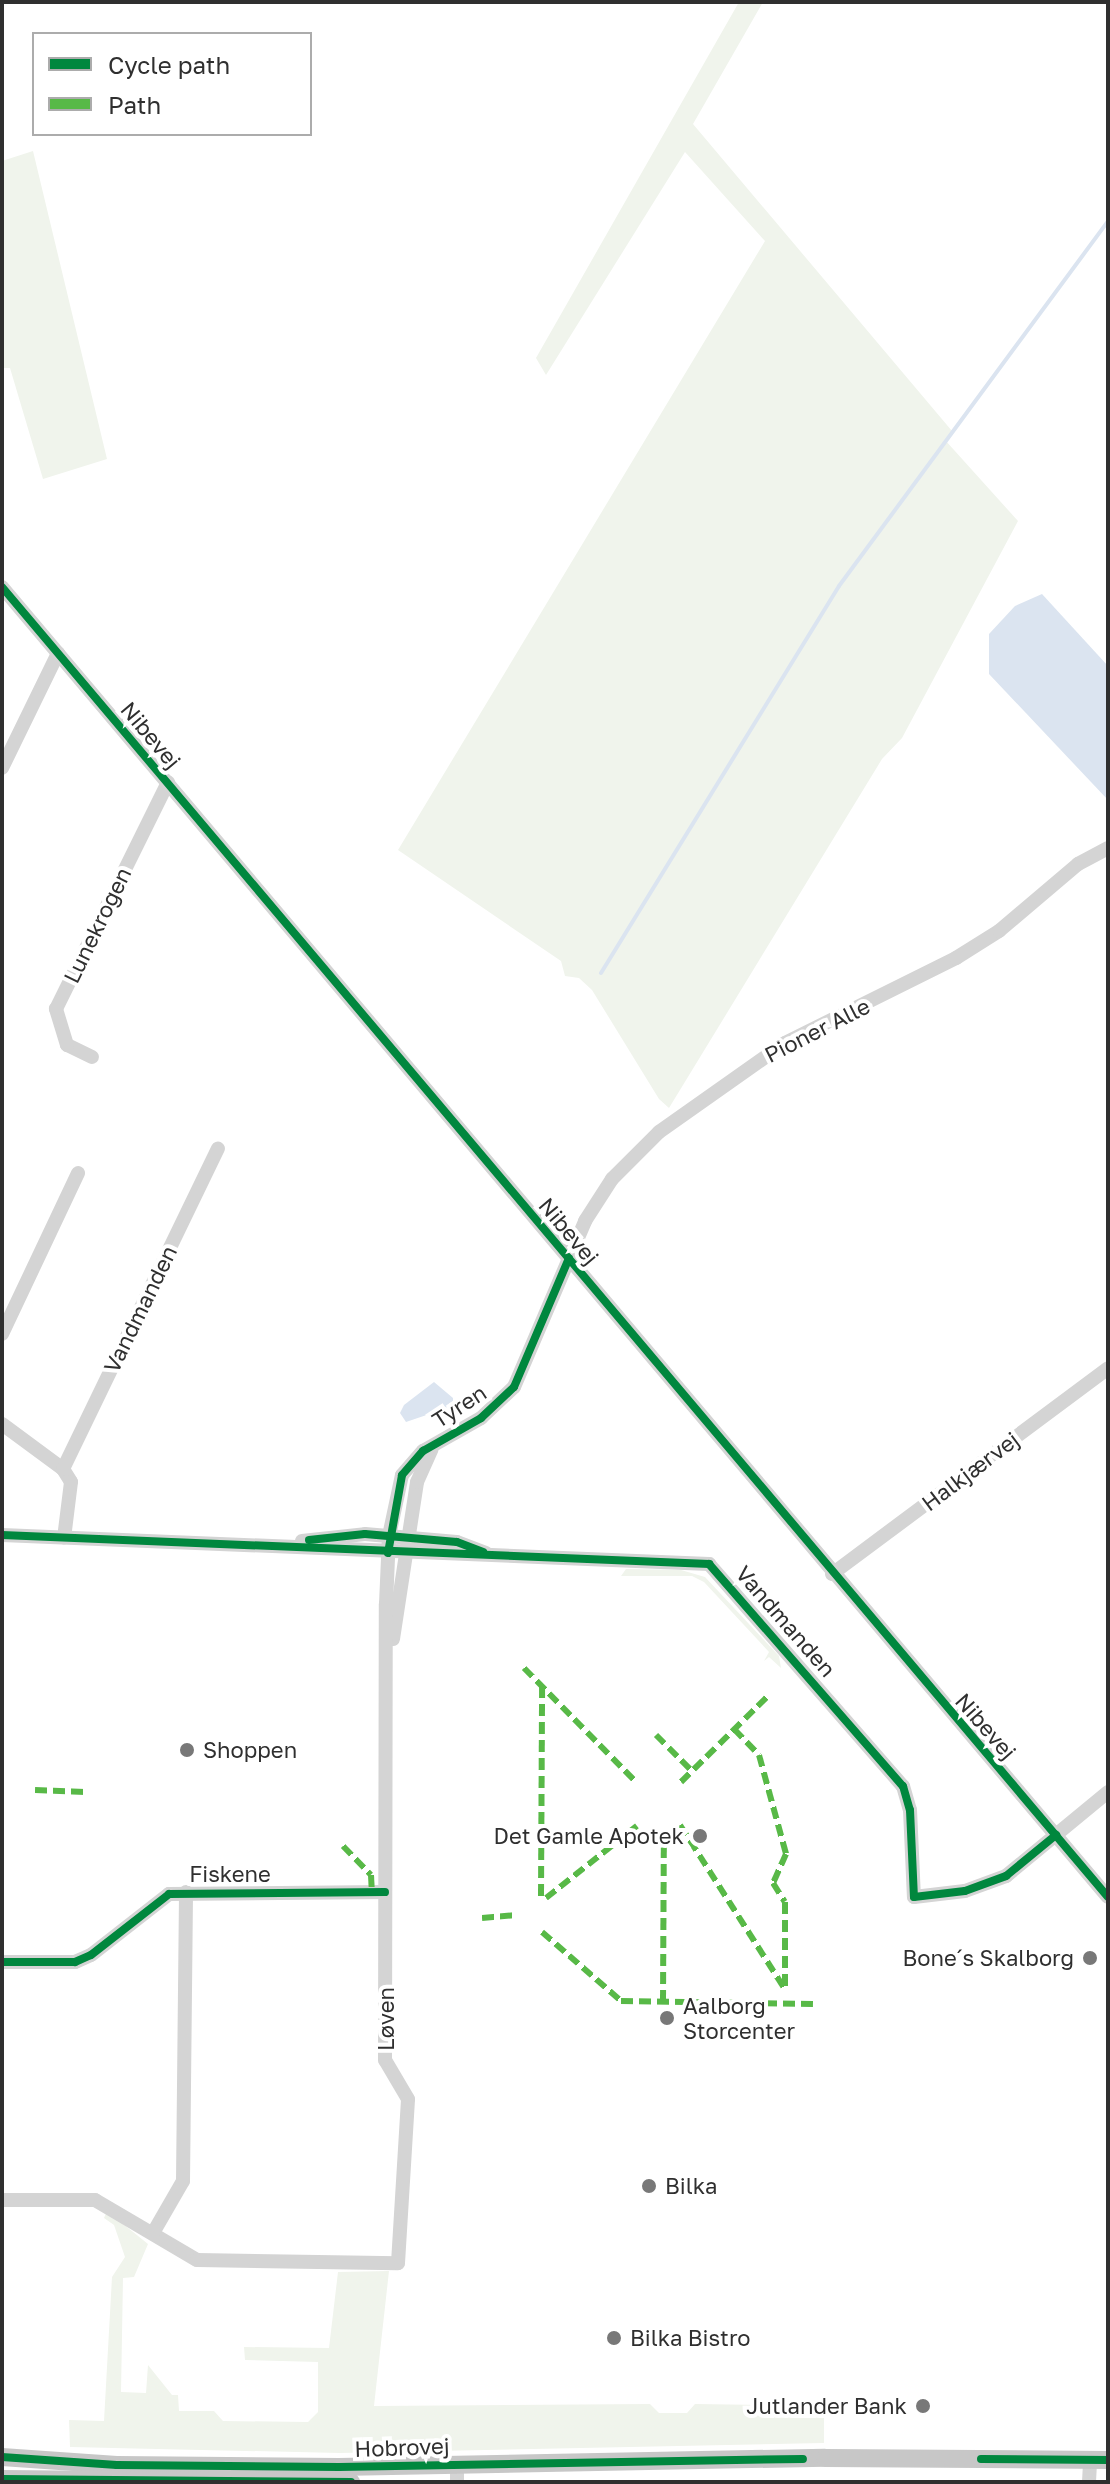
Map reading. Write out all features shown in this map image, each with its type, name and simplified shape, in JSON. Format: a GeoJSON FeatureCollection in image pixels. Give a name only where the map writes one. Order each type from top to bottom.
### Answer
{"type":"FeatureCollection","features":[{"type":"Feature","properties":{"kind":"main road","name":"Hobrovej"},"geometry":{"type":"LineString","coordinates":[[2,2457],[139,2465],[1099,2460]]}},
{"type":"Feature","properties":{"kind":"main road","name":"Hobrovej"},"geometry":{"type":"LineString","coordinates":[[2,2479],[351,2482]]}},
{"type":"Feature","properties":{"kind":"street","name":"Nibevej"},"geometry":{"type":"LineString","coordinates":[[2,587],[832,1574],[1108,1897]]}},
{"type":"Feature","properties":{"kind":"street"},"geometry":{"type":"LineString","coordinates":[[3,766],[58,653]]}},
{"type":"Feature","properties":{"kind":"street","name":"Lunekrogen"},"geometry":{"type":"LineString","coordinates":[[92,1057],[67,1045],[56,1009],[168,782]]}},
{"type":"Feature","properties":{"kind":"street","name":"Pioner Alle"},"geometry":{"type":"LineString","coordinates":[[569,1258],[612,1179],[702,1098],[785,1043],[956,958],[999,931],[1078,864],[1108,848]]}},
{"type":"Feature","properties":{"kind":"street","name":"Vandmanden"},"geometry":{"type":"LineString","coordinates":[[63,1469],[218,1149]]}},
{"type":"Feature","properties":{"kind":"street"},"geometry":{"type":"LineString","coordinates":[[2,1334],[78,1173]]}},
{"type":"Feature","properties":{"kind":"street","name":"Tyren"},"geometry":{"type":"LineString","coordinates":[[388,1553],[402,1475],[436,1442],[481,1418],[514,1387],[569,1258]]}},
{"type":"Feature","properties":{"kind":"street","name":"Halkjærvej"},"geometry":{"type":"LineString","coordinates":[[832,1574],[1108,1368]]}},
{"type":"Feature","properties":{"kind":"street"},"geometry":{"type":"LineString","coordinates":[[2,1424],[63,1469],[71,1482],[64,1538]]}},
{"type":"Feature","properties":{"kind":"street","name":"Tyren"},"geometry":{"type":"LineString","coordinates":[[407,1554],[417,1482],[436,1442]]}},
{"type":"Feature","properties":{"kind":"street","name":"Vandmanden"},"geometry":{"type":"LineString","coordinates":[[2,1535],[282,1544],[407,1554],[696,1561],[723,1574],[903,1786],[910,1810],[914,1897],[965,1891],[1006,1876],[1056,1835]]}},
{"type":"Feature","properties":{"kind":"street","name":"Vandmanden"},"geometry":{"type":"LineString","coordinates":[[282,1544],[338,1535],[389,1536],[457,1542],[491,1555]]}},
{"type":"Feature","properties":{"kind":"street","name":"Løven"},"geometry":{"type":"LineString","coordinates":[[2,2200],[95,2200],[197,2260],[398,2263],[408,2099],[385,2060],[388,1553]]}},
{"type":"Feature","properties":{"kind":"street","name":"Løven"},"geometry":{"type":"LineString","coordinates":[[388,1659],[407,1554]]}},
{"type":"Feature","properties":{"kind":"street"},"geometry":{"type":"LineString","coordinates":[[1056,1835],[1108,1792]]}},
{"type":"Feature","properties":{"kind":"street"},"geometry":{"type":"LineString","coordinates":[[153,2233],[183,2181],[186,1892]]}},
{"type":"Feature","properties":{"kind":"street","name":"Fiskene"},"geometry":{"type":"LineString","coordinates":[[2,1962],[75,1962],[107,1947],[157,1901],[186,1892],[385,1892]]}},
{"type":"Feature","properties":{"kind":"street","name":"Hobrovej"},"geometry":{"type":"LineString","coordinates":[[1089,2482],[1099,2460]]}},
{"type":"Feature","properties":{"kind":"street"},"geometry":{"type":"LineString","coordinates":[[457,2463],[457,2482]]}},
{"type":"Feature","properties":{"kind":"shaded area"},"geometry":{"type":"Polygon","coordinates":[[[739,2],[763,2],[693,124],[952,431],[945,440],[1018,521],[902,738],[882,759],[669,1108],[659,1099],[592,990],[579,978],[565,976],[561,961],[398,850],[765,241],[685,152],[546,375],[536,358],[739,2]]]}},
{"type":"Feature","properties":{"kind":"shaded area"},"geometry":{"type":"Polygon","coordinates":[[[33,151],[107,459],[43,479],[10,368],[2,368],[2,161],[33,151]]]}},
{"type":"Feature","properties":{"kind":"shaded area"},"geometry":{"type":"Polygon","coordinates":[[[1042,594],[1108,666],[1108,800],[989,674],[989,634],[1015,606],[1042,594]]]}},
{"type":"Feature","properties":{"kind":"shaded area"},"geometry":{"type":"Polygon","coordinates":[[[434,1382],[453,1398],[453,1406],[406,1422],[400,1413],[404,1405],[434,1382]]]}},
{"type":"Feature","properties":{"kind":"shaded area"},"geometry":{"type":"Polygon","coordinates":[[[626,1569],[681,1570],[705,1577],[779,1656],[781,1668],[769,1657],[764,1661],[769,1652],[704,1582],[692,1576],[621,1576],[626,1569]]]}},
{"type":"Feature","properties":{"kind":"shaded area"},"geometry":{"type":"Polygon","coordinates":[[[107,2211],[148,2244],[134,2277],[123,2278],[121,2392],[146,2393],[148,2365],[172,2395],[178,2395],[179,2411],[214,2411],[223,2421],[308,2422],[318,2412],[318,2362],[245,2360],[244,2347],[329,2348],[338,2272],[389,2271],[374,2406],[650,2404],[659,2413],[687,2413],[695,2404],[824,2406],[824,2443],[340,2453],[70,2447],[69,2420],[104,2421],[112,2277],[125,2257],[114,2225],[104,2218],[107,2211]]]}},
{"type":"Feature","properties":{"kind":"waterway"},"geometry":{"type":"LineString","coordinates":[[601,973],[839,586],[1108,221]]}},
{"type":"Feature","properties":{"kind":"marked path"},"geometry":{"type":"LineString","coordinates":[[524,1668],[636,1782]]}},
{"type":"Feature","properties":{"kind":"marked path"},"geometry":{"type":"LineString","coordinates":[[541,1896],[542,1686]]}},
{"type":"Feature","properties":{"kind":"marked path"},"geometry":{"type":"LineString","coordinates":[[681,1782],[769,1695]]}},
{"type":"Feature","properties":{"kind":"marked path"},"geometry":{"type":"LineString","coordinates":[[734,1729],[759,1755],[786,1854],[773,1883],[785,1902],[785,1989]]}},
{"type":"Feature","properties":{"kind":"marked path"},"geometry":{"type":"LineString","coordinates":[[656,1735],[692,1771]]}},
{"type":"Feature","properties":{"kind":"marked path"},"geometry":{"type":"LineString","coordinates":[[35,1790],[85,1792]]}},
{"type":"Feature","properties":{"kind":"marked path"},"geometry":{"type":"LineString","coordinates":[[680,1825],[785,1989]]}},
{"type":"Feature","properties":{"kind":"marked path"},"geometry":{"type":"LineString","coordinates":[[546,1898],[637,1826]]}},
{"type":"Feature","properties":{"kind":"marked path"},"geometry":{"type":"LineString","coordinates":[[663,2002],[664,1834]]}},
{"type":"Feature","properties":{"kind":"marked path"},"geometry":{"type":"LineString","coordinates":[[343,1846],[371,1875],[372,1892]]}},
{"type":"Feature","properties":{"kind":"marked path"},"geometry":{"type":"LineString","coordinates":[[482,1918],[514,1915]]}},
{"type":"Feature","properties":{"kind":"marked path"},"geometry":{"type":"LineString","coordinates":[[542,1932],[621,2001],[813,2004]]}},
{"type":"Feature","properties":{"kind":"cycle path"},"geometry":{"type":"LineString","coordinates":[[2,587],[1108,1897]]}},
{"type":"Feature","properties":{"kind":"cycle path"},"geometry":{"type":"LineString","coordinates":[[388,1553],[402,1475],[423,1451],[481,1418],[514,1387],[569,1258]]}},
{"type":"Feature","properties":{"kind":"cycle path"},"geometry":{"type":"LineString","coordinates":[[309,1540],[365,1534],[457,1542],[483,1552]]}},
{"type":"Feature","properties":{"kind":"cycle path"},"geometry":{"type":"LineString","coordinates":[[2,1535],[709,1564],[903,1786],[910,1810],[914,1897],[965,1891],[1006,1876],[1056,1835]]}},
{"type":"Feature","properties":{"kind":"cycle path"},"geometry":{"type":"LineString","coordinates":[[2,1962],[75,1962],[91,1955],[169,1894],[385,1892]]}},
{"type":"Feature","properties":{"kind":"cycle path"},"geometry":{"type":"LineString","coordinates":[[2,2457],[117,2465],[339,2467],[803,2459]]}},
{"type":"Feature","properties":{"kind":"cycle path"},"geometry":{"type":"LineString","coordinates":[[981,2459],[1108,2460]]}},
{"type":"Feature","properties":{"kind":"cycle path"},"geometry":{"type":"LineString","coordinates":[[2,2479],[351,2482]]}},
{"type":"Feature","properties":{"kind":"place","name":"Shoppen"},"geometry":{"type":"Point","coordinates":[187,1750]}},
{"type":"Feature","properties":{"kind":"place","name":"Det Gamle Apotek"},"geometry":{"type":"Point","coordinates":[700,1836]}},
{"type":"Feature","properties":{"kind":"place","name":"Bone´s Skalborg"},"geometry":{"type":"Point","coordinates":[1090,1958]}},
{"type":"Feature","properties":{"kind":"place","name":"Aalborg Storcenter"},"geometry":{"type":"Point","coordinates":[667,2018]}},
{"type":"Feature","properties":{"kind":"place","name":"Bilka"},"geometry":{"type":"Point","coordinates":[649,2186]}},
{"type":"Feature","properties":{"kind":"place","name":"Bilka Bistro"},"geometry":{"type":"Point","coordinates":[614,2338]}},
{"type":"Feature","properties":{"kind":"place","name":"Jutlander Bank"},"geometry":{"type":"Point","coordinates":[923,2406]}}]}
